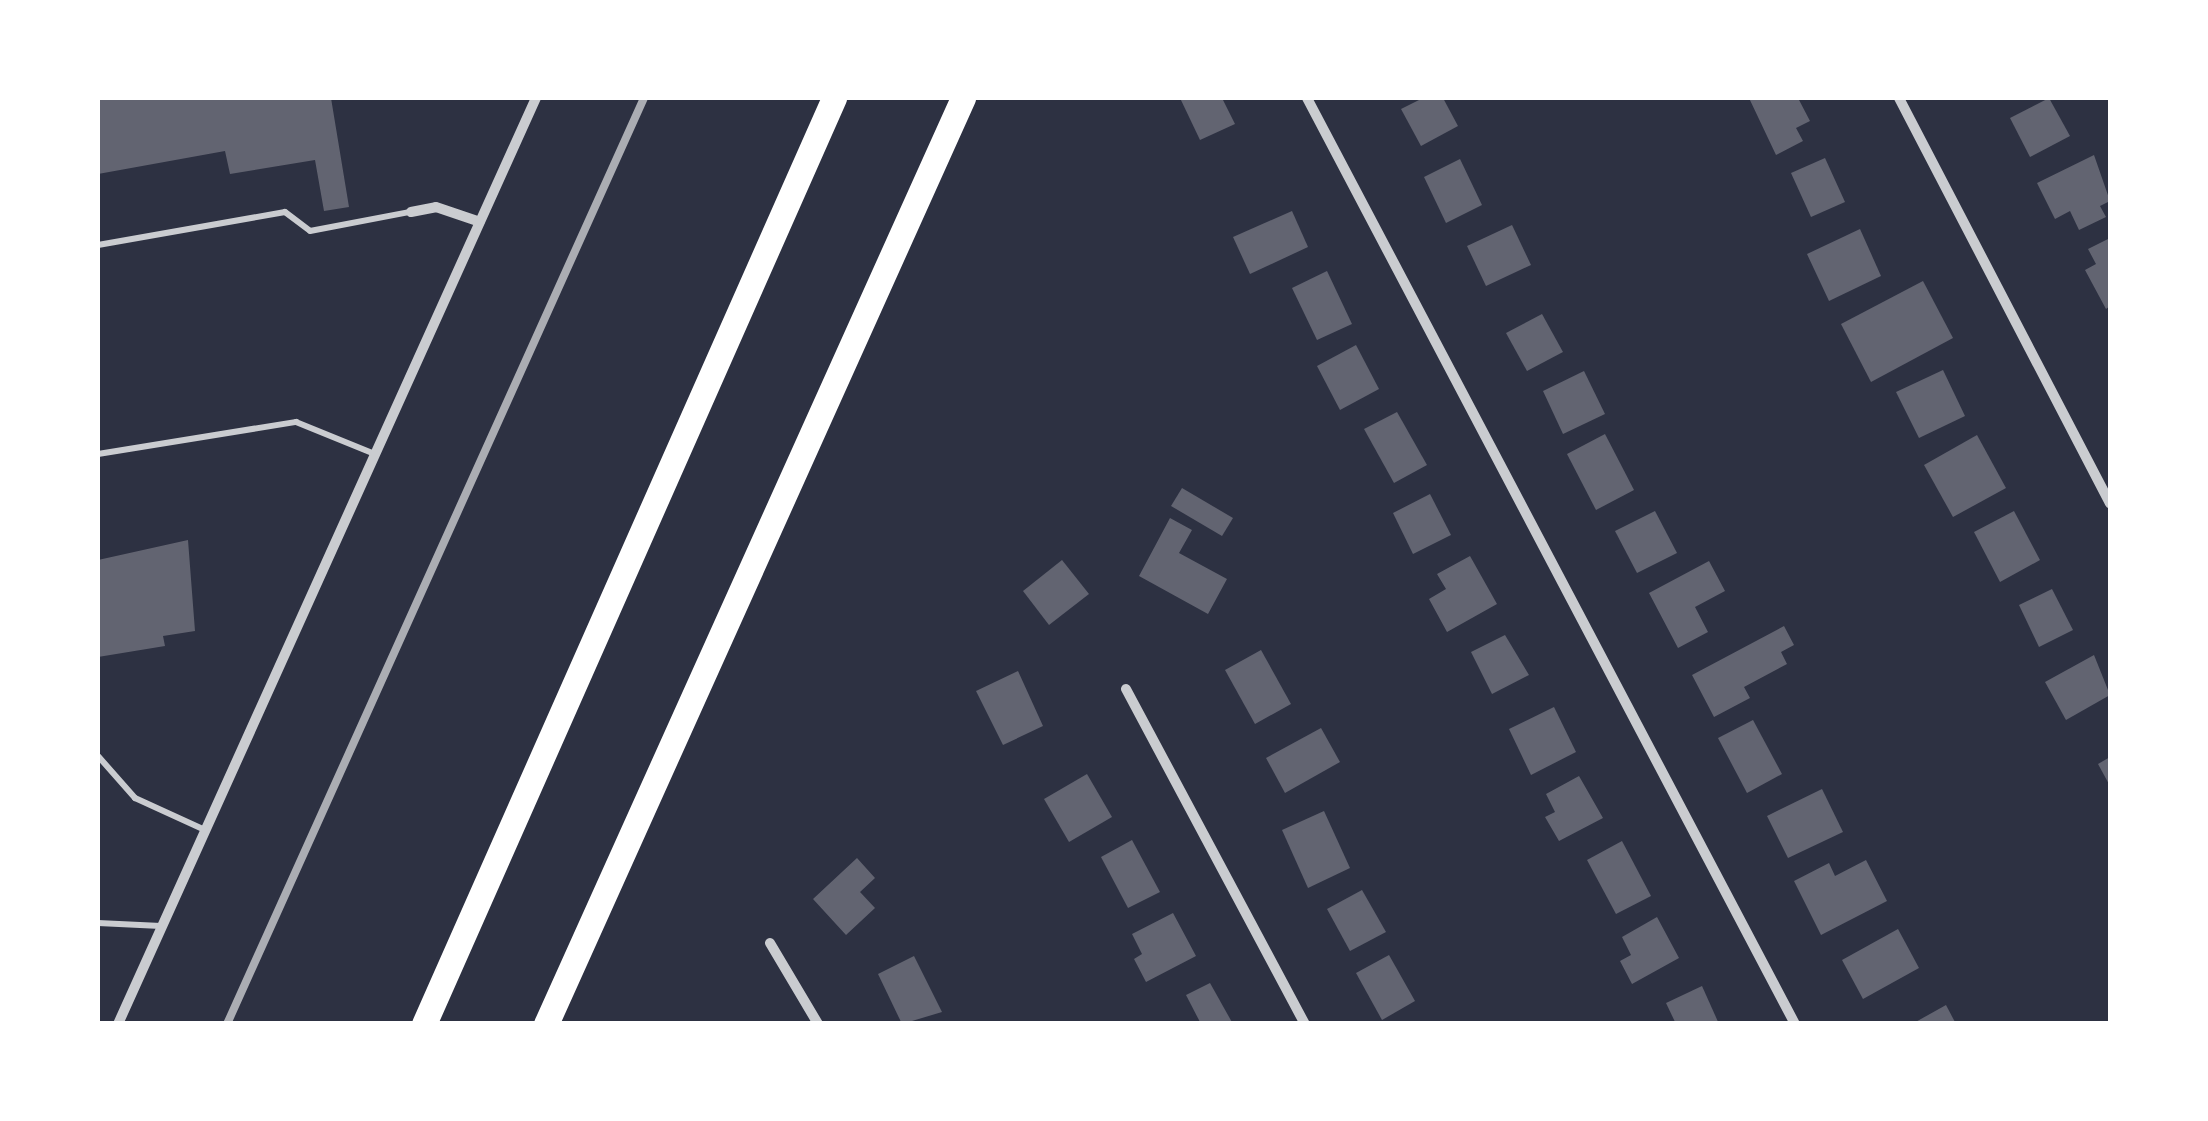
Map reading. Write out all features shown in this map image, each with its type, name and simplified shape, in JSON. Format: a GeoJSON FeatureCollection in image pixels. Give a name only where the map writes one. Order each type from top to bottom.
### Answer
{"type":"FeatureCollection","features":[{"type":"Feature","properties":{"kind":"highway"},"geometry":{"type":"LineString","coordinates":[[424,1024],[834,98]]}},
{"type":"Feature","properties":{"kind":"highway"},"geometry":{"type":"LineString","coordinates":[[546,1024],[963,98]]}},
{"type":"Feature","properties":{"kind":"street"},"geometry":{"type":"LineString","coordinates":[[118,1024],[536,98]]}},
{"type":"Feature","properties":{"kind":"street"},"geometry":{"type":"LineString","coordinates":[[1307,98],[1795,1024]]}},
{"type":"Feature","properties":{"kind":"street"},"geometry":{"type":"LineString","coordinates":[[1899,98],[2110,503]]}},
{"type":"Feature","properties":{"kind":"street"},"geometry":{"type":"LineString","coordinates":[[412,212],[436,207],[480,222]]}},
{"type":"Feature","properties":{"kind":"street"},"geometry":{"type":"LineString","coordinates":[[1126,689],[1305,1024]]}},
{"type":"Feature","properties":{"kind":"street"},"geometry":{"type":"LineString","coordinates":[[770,943],[818,1024]]}},
{"type":"Feature","properties":{"kind":"lane"},"geometry":{"type":"LineString","coordinates":[[98,245],[285,212],[310,231],[412,212]]}},
{"type":"Feature","properties":{"kind":"lane"},"geometry":{"type":"LineString","coordinates":[[98,454],[296,422],[375,454]]}},
{"type":"Feature","properties":{"kind":"lane"},"geometry":{"type":"LineString","coordinates":[[98,756],[135,798],[205,830]]}},
{"type":"Feature","properties":{"kind":"lane"},"geometry":{"type":"LineString","coordinates":[[98,923],[163,926]]}},
{"type":"Feature","properties":{"kind":"building"},"geometry":{"type":"Polygon","coordinates":[[[98,98],[331,98],[349,207],[324,211],[315,160],[230,174],[225,151],[98,174],[98,98]]]}},
{"type":"Feature","properties":{"kind":"building"},"geometry":{"type":"Polygon","coordinates":[[[1180,98],[1222,98],[1235,124],[1200,140],[1180,98]]]}},
{"type":"Feature","properties":{"kind":"building"},"geometry":{"type":"Polygon","coordinates":[[[1423,98],[1443,98],[1458,126],[1421,146],[1401,109],[1423,98]]]}},
{"type":"Feature","properties":{"kind":"building"},"geometry":{"type":"Polygon","coordinates":[[[1749,98],[1798,98],[1810,121],[1796,128],[1803,141],[1776,155],[1749,98]]]}},
{"type":"Feature","properties":{"kind":"building"},"geometry":{"type":"Polygon","coordinates":[[[2049,98],[2070,136],[2030,157],[2010,118],[2049,98]]]}},
{"type":"Feature","properties":{"kind":"building"},"geometry":{"type":"Polygon","coordinates":[[[2094,155],[2110,201],[2100,206],[2106,217],[2079,230],[2070,211],[2055,219],[2037,183],[2094,155]]]}},
{"type":"Feature","properties":{"kind":"building"},"geometry":{"type":"Polygon","coordinates":[[[1825,158],[1845,202],[1811,217],[1791,173],[1825,158]]]}},
{"type":"Feature","properties":{"kind":"building"},"geometry":{"type":"Polygon","coordinates":[[[1460,159],[1482,205],[1446,223],[1424,177],[1460,159]]]}},
{"type":"Feature","properties":{"kind":"building"},"geometry":{"type":"Polygon","coordinates":[[[1292,211],[1308,247],[1250,274],[1233,237],[1292,211]]]}},
{"type":"Feature","properties":{"kind":"building"},"geometry":{"type":"Polygon","coordinates":[[[1512,225],[1531,265],[1486,286],[1467,246],[1512,225]]]}},
{"type":"Feature","properties":{"kind":"building"},"geometry":{"type":"Polygon","coordinates":[[[1860,229],[1881,276],[1829,301],[1807,254],[1860,229]]]}},
{"type":"Feature","properties":{"kind":"building"},"geometry":{"type":"Polygon","coordinates":[[[2110,238],[2110,306],[2106,309],[2085,270],[2096,264],[2088,249],[2110,238]]]}},
{"type":"Feature","properties":{"kind":"building"},"geometry":{"type":"Polygon","coordinates":[[[1327,271],[1352,324],[1317,340],[1292,288],[1327,271]]]}},
{"type":"Feature","properties":{"kind":"building"},"geometry":{"type":"Polygon","coordinates":[[[1923,281],[1953,338],[1871,382],[1841,324],[1923,281]]]}},
{"type":"Feature","properties":{"kind":"building"},"geometry":{"type":"Polygon","coordinates":[[[1542,314],[1563,352],[1527,371],[1506,333],[1542,314]]]}},
{"type":"Feature","properties":{"kind":"building"},"geometry":{"type":"Polygon","coordinates":[[[1356,345],[1379,389],[1340,410],[1317,366],[1356,345]]]}},
{"type":"Feature","properties":{"kind":"building"},"geometry":{"type":"Polygon","coordinates":[[[1943,370],[1965,416],[1919,438],[1896,392],[1943,370]]]}},
{"type":"Feature","properties":{"kind":"building"},"geometry":{"type":"Polygon","coordinates":[[[1584,371],[1605,414],[1563,434],[1543,391],[1584,371]]]}},
{"type":"Feature","properties":{"kind":"building"},"geometry":{"type":"Polygon","coordinates":[[[1397,412],[1427,465],[1394,483],[1364,429],[1397,412]]]}},
{"type":"Feature","properties":{"kind":"building"},"geometry":{"type":"Polygon","coordinates":[[[1605,434],[1634,490],[1596,510],[1567,454],[1605,434]]]}},
{"type":"Feature","properties":{"kind":"building"},"geometry":{"type":"Polygon","coordinates":[[[1977,435],[2006,488],[1953,517],[1924,465],[1977,435]]]}},
{"type":"Feature","properties":{"kind":"building"},"geometry":{"type":"Polygon","coordinates":[[[1182,488],[1233,518],[1222,536],[1171,506],[1182,488]]]}},
{"type":"Feature","properties":{"kind":"building"},"geometry":{"type":"Polygon","coordinates":[[[1430,494],[1451,535],[1413,554],[1393,513],[1430,494]]]}},
{"type":"Feature","properties":{"kind":"building"},"geometry":{"type":"Polygon","coordinates":[[[1655,511],[1677,553],[1637,573],[1615,531],[1655,511]]]}},
{"type":"Feature","properties":{"kind":"building"},"geometry":{"type":"Polygon","coordinates":[[[2014,511],[2040,560],[2000,582],[1974,532],[2014,511]]]}},
{"type":"Feature","properties":{"kind":"building"},"geometry":{"type":"Polygon","coordinates":[[[1170,518],[1192,530],[1179,553],[1227,579],[1208,614],[1139,576],[1170,518]]]}},
{"type":"Feature","properties":{"kind":"building"},"geometry":{"type":"Polygon","coordinates":[[[188,540],[195,631],[163,636],[165,646],[98,657],[98,560],[188,540]]]}},
{"type":"Feature","properties":{"kind":"building"},"geometry":{"type":"Polygon","coordinates":[[[1470,556],[1497,604],[1447,632],[1429,599],[1446,589],[1437,574],[1470,556]]]}},
{"type":"Feature","properties":{"kind":"building"},"geometry":{"type":"Polygon","coordinates":[[[1062,560],[1089,594],[1049,625],[1023,591],[1062,560]]]}},
{"type":"Feature","properties":{"kind":"building"},"geometry":{"type":"Polygon","coordinates":[[[1709,561],[1725,591],[1695,607],[1708,632],[1678,648],[1649,593],[1709,561]]]}},
{"type":"Feature","properties":{"kind":"building"},"geometry":{"type":"Polygon","coordinates":[[[2052,589],[2073,630],[2039,647],[2019,605],[2052,589]]]}},
{"type":"Feature","properties":{"kind":"building"},"geometry":{"type":"Polygon","coordinates":[[[1784,626],[1794,645],[1781,652],[1787,664],[1744,687],[1750,698],[1714,717],[1692,675],[1784,626]]]}},
{"type":"Feature","properties":{"kind":"building"},"geometry":{"type":"Polygon","coordinates":[[[1505,635],[1529,675],[1492,694],[1471,652],[1505,635]]]}},
{"type":"Feature","properties":{"kind":"building"},"geometry":{"type":"Polygon","coordinates":[[[1261,650],[1291,704],[1255,724],[1225,670],[1261,650]]]}},
{"type":"Feature","properties":{"kind":"building"},"geometry":{"type":"Polygon","coordinates":[[[2094,655],[2110,695],[2066,720],[2045,682],[2094,655]]]}},
{"type":"Feature","properties":{"kind":"building"},"geometry":{"type":"Polygon","coordinates":[[[1018,671],[1043,726],[1003,745],[976,691],[1018,671]]]}},
{"type":"Feature","properties":{"kind":"building"},"geometry":{"type":"Polygon","coordinates":[[[1554,707],[1576,752],[1531,775],[1509,729],[1554,707]]]}},
{"type":"Feature","properties":{"kind":"building"},"geometry":{"type":"Polygon","coordinates":[[[1753,720],[1782,774],[1747,793],[1718,738],[1753,720]]]}},
{"type":"Feature","properties":{"kind":"building"},"geometry":{"type":"Polygon","coordinates":[[[1321,728],[1340,762],[1285,793],[1266,758],[1321,728]]]}},
{"type":"Feature","properties":{"kind":"building"},"geometry":{"type":"Polygon","coordinates":[[[2110,757],[2110,786],[2098,764],[2110,757]]]}},
{"type":"Feature","properties":{"kind":"building"},"geometry":{"type":"Polygon","coordinates":[[[1087,774],[1112,817],[1069,842],[1044,799],[1087,774]]]}},
{"type":"Feature","properties":{"kind":"building"},"geometry":{"type":"Polygon","coordinates":[[[1579,776],[1603,818],[1559,841],[1545,817],[1555,812],[1546,794],[1579,776]]]}},
{"type":"Feature","properties":{"kind":"building"},"geometry":{"type":"Polygon","coordinates":[[[1822,789],[1843,832],[1788,858],[1767,816],[1822,789]]]}},
{"type":"Feature","properties":{"kind":"building"},"geometry":{"type":"Polygon","coordinates":[[[1324,811],[1350,868],[1308,888],[1282,830],[1324,811]]]}},
{"type":"Feature","properties":{"kind":"building"},"geometry":{"type":"Polygon","coordinates":[[[1132,840],[1160,892],[1128,908],[1101,857],[1132,840]]]}},
{"type":"Feature","properties":{"kind":"building"},"geometry":{"type":"Polygon","coordinates":[[[1622,841],[1651,896],[1616,914],[1587,860],[1622,841]]]}},
{"type":"Feature","properties":{"kind":"building"},"geometry":{"type":"Polygon","coordinates":[[[857,858],[875,878],[860,892],[875,908],[846,935],[813,899],[857,858]]]}},
{"type":"Feature","properties":{"kind":"building"},"geometry":{"type":"Polygon","coordinates":[[[1866,860],[1887,901],[1821,935],[1794,881],[1829,863],[1835,876],[1866,860]]]}},
{"type":"Feature","properties":{"kind":"building"},"geometry":{"type":"Polygon","coordinates":[[[1362,890],[1386,932],[1350,951],[1327,909],[1362,890]]]}},
{"type":"Feature","properties":{"kind":"building"},"geometry":{"type":"Polygon","coordinates":[[[1173,913],[1196,956],[1146,982],[1134,959],[1142,954],[1132,934],[1173,913]]]}},
{"type":"Feature","properties":{"kind":"building"},"geometry":{"type":"Polygon","coordinates":[[[1657,917],[1679,958],[1632,984],[1620,961],[1631,955],[1622,937],[1657,917]]]}},
{"type":"Feature","properties":{"kind":"building"},"geometry":{"type":"Polygon","coordinates":[[[1898,929],[1919,968],[1863,999],[1842,960],[1898,929]]]}},
{"type":"Feature","properties":{"kind":"building"},"geometry":{"type":"Polygon","coordinates":[[[1389,955],[1415,1001],[1382,1020],[1356,973],[1389,955]]]}},
{"type":"Feature","properties":{"kind":"building"},"geometry":{"type":"Polygon","coordinates":[[[914,956],[942,1012],[902,1024],[878,974],[914,956]]]}},
{"type":"Feature","properties":{"kind":"building"},"geometry":{"type":"Polygon","coordinates":[[[1210,983],[1233,1024],[1201,1024],[1186,995],[1210,983]]]}},
{"type":"Feature","properties":{"kind":"building"},"geometry":{"type":"Polygon","coordinates":[[[1702,986],[1719,1024],[1676,1024],[1666,1003],[1702,986]]]}},
{"type":"Feature","properties":{"kind":"building"},"geometry":{"type":"Polygon","coordinates":[[[1946,1005],[1956,1024],[1912,1024],[1946,1005]]]}},
{"type":"Feature","properties":{"kind":"railway"},"geometry":{"type":"LineString","coordinates":[[227,1024],[644,98]]}}]}
